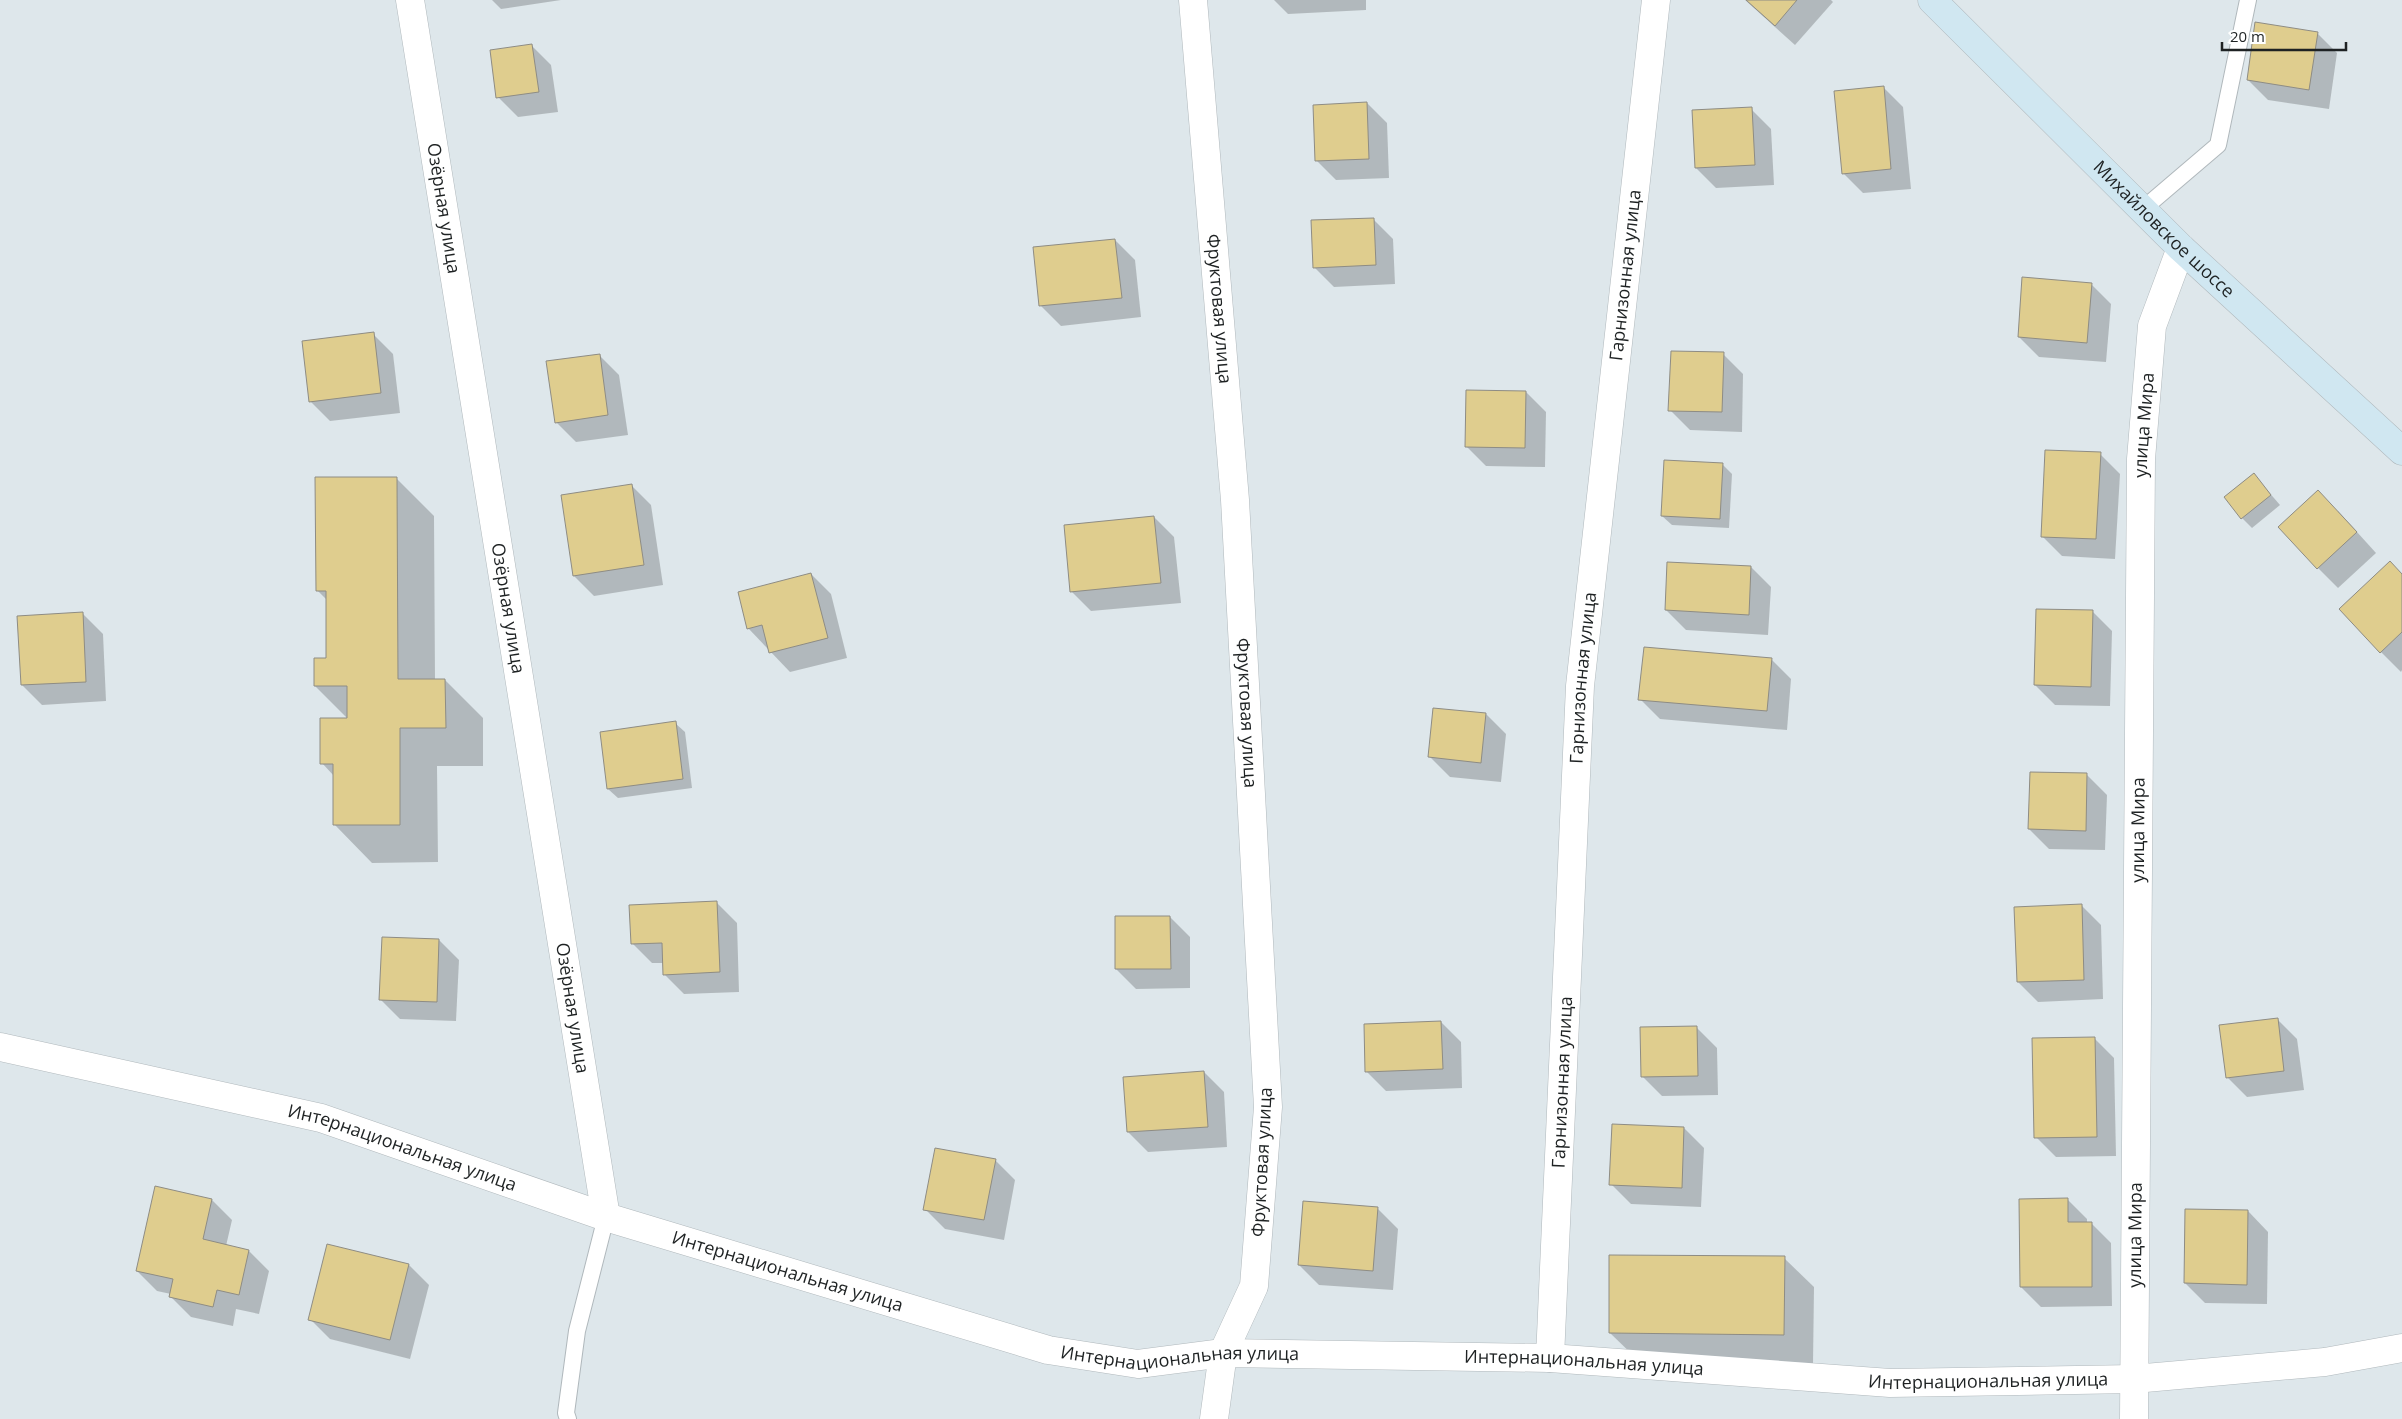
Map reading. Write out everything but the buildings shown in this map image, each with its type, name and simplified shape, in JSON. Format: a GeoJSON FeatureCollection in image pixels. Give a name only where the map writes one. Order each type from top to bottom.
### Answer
{"type":"FeatureCollection","features":[{"type":"Feature","properties":{"kind":"main road","name":"Михайловское шоссе"},"geometry":{"type":"LineString","coordinates":[[1932,0],[2181,248],[2402,450]]}},
{"type":"Feature","properties":{"kind":"street","name":"Озёрная улица"},"geometry":{"type":"LineString","coordinates":[[410,0],[606,1217]]}},
{"type":"Feature","properties":{"kind":"street","name":"Фруктовая улица"},"geometry":{"type":"LineString","coordinates":[[1193,0],[1235,500],[1268,1107],[1254,1286],[1223,1353],[1214,1419]]}},
{"type":"Feature","properties":{"kind":"street","name":"Гарнизонная улица"},"geometry":{"type":"LineString","coordinates":[[1550,1358],[1580,686],[1656,0]]}},
{"type":"Feature","properties":{"kind":"street","name":"улица Мира"},"geometry":{"type":"LineString","coordinates":[[2134,1419],[2141,459],[2152,326],[2181,248]]}},
{"type":"Feature","properties":{"kind":"street","name":"Интернациональная улица"},"geometry":{"type":"LineString","coordinates":[[0,1047],[322,1118],[606,1217],[1048,1350],[1138,1364],[1223,1353],[1550,1358],[1890,1383],[2134,1379],[2325,1362],[2402,1348]]}},
{"type":"Feature","properties":{"kind":"lane"},"geometry":{"type":"LineString","coordinates":[[2143,209],[2218,145],[2248,0]]}},
{"type":"Feature","properties":{"kind":"lane"},"geometry":{"type":"LineString","coordinates":[[565,1417],[576,1331],[606,1217]]}}]}
